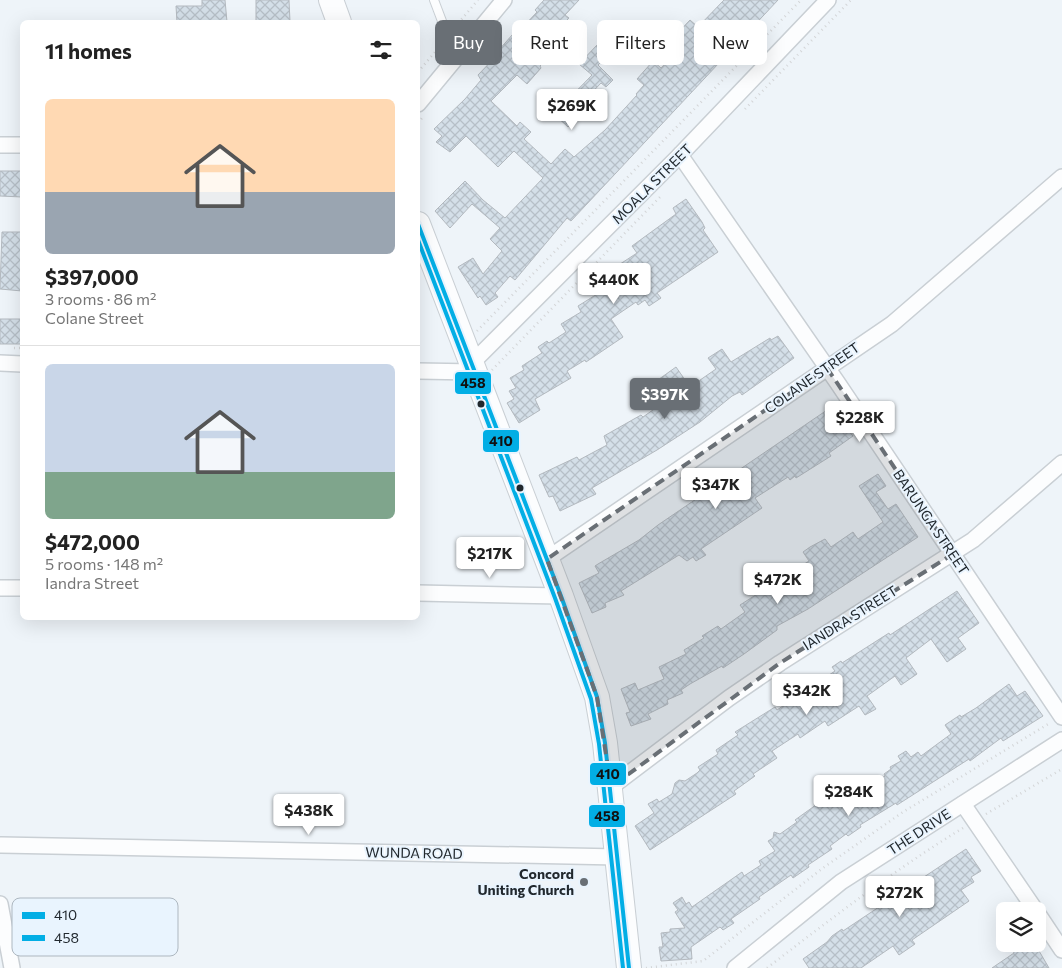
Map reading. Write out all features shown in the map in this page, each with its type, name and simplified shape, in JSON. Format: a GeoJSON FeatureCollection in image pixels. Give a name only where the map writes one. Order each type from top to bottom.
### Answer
{"type":"FeatureCollection","features":[{"type":"Feature","properties":{"kind":"main road"},"geometry":{"type":"LineString","coordinates":[[331,0],[338,20]]}},
{"type":"Feature","properties":{"kind":"main road"},"geometry":{"type":"LineString","coordinates":[[420,229],[479,369],[596,697],[603,727],[611,787],[628,968]]}},
{"type":"Feature","properties":{"kind":"street"},"geometry":{"type":"LineString","coordinates":[[487,20],[504,0]]}},
{"type":"Feature","properties":{"kind":"street","name":"MOALA STREET"},"geometry":{"type":"LineString","coordinates":[[479,369],[828,0]]}},
{"type":"Feature","properties":{"kind":"street"},"geometry":{"type":"LineString","coordinates":[[420,102],[450,65]]}},
{"type":"Feature","properties":{"kind":"street"},"geometry":{"type":"LineString","coordinates":[[0,145],[20,145]]}},
{"type":"Feature","properties":{"kind":"street","name":"BARUNGA STREET"},"geometry":{"type":"LineString","coordinates":[[680,155],[953,554],[1058,719]]}},
{"type":"Feature","properties":{"kind":"street","name":"COLANE STREET"},"geometry":{"type":"LineString","coordinates":[[547,559],[892,324],[1062,177]]}},
{"type":"Feature","properties":{"kind":"street"},"geometry":{"type":"LineString","coordinates":[[0,364],[20,364]]}},
{"type":"Feature","properties":{"kind":"street"},"geometry":{"type":"LineString","coordinates":[[420,371],[479,369]]}},
{"type":"Feature","properties":{"kind":"street","name":"IANDRA STREET"},"geometry":{"type":"LineString","coordinates":[[611,787],[772,668],[973,540],[1062,463]]}},
{"type":"Feature","properties":{"kind":"street"},"geometry":{"type":"LineString","coordinates":[[0,588],[20,588]]}},
{"type":"Feature","properties":{"kind":"street"},"geometry":{"type":"LineString","coordinates":[[420,593],[561,596]]}},
{"type":"Feature","properties":{"kind":"street","name":"THE DRIVE"},"geometry":{"type":"LineString","coordinates":[[735,968],[841,882],[1062,740]]}},
{"type":"Feature","properties":{"kind":"street"},"geometry":{"type":"LineString","coordinates":[[963,804],[1030,902]]}},
{"type":"Feature","properties":{"kind":"street","name":"WUNDA ROAD"},"geometry":{"type":"LineString","coordinates":[[0,847],[618,857]]}},
{"type":"Feature","properties":{"kind":"street"},"geometry":{"type":"LineString","coordinates":[[0,904],[12,968]]}},
{"type":"Feature","properties":{"kind":"street"},"geometry":{"type":"LineString","coordinates":[[1046,926],[1062,950]]}},
{"type":"Feature","properties":{"kind":"lane"},"geometry":{"type":"LineString","coordinates":[[434,0],[442,20]]}},
{"type":"Feature","properties":{"kind":"path"},"geometry":{"type":"LineString","coordinates":[[476,332],[802,0]]}},
{"type":"Feature","properties":{"kind":"path"},"geometry":{"type":"LineString","coordinates":[[738,116],[851,0]]}},
{"type":"Feature","properties":{"kind":"path"},"geometry":{"type":"LineString","coordinates":[[479,369],[662,195]]}},
{"type":"Feature","properties":{"kind":"path"},"geometry":{"type":"LineString","coordinates":[[646,968],[703,961],[823,868],[902,812],[1058,719]]}},
{"type":"Feature","properties":{"kind":"path"},"geometry":{"type":"LineString","coordinates":[[982,817],[1062,769]]}},
{"type":"Feature","properties":{"kind":"path"},"geometry":{"type":"LineString","coordinates":[[767,968],[851,903],[921,854],[963,828]]}},
{"type":"Feature","properties":{"kind":"highlighted area"},"geometry":{"type":"Polygon","coordinates":[[[827,368],[953,554],[780,663],[611,787],[597,697],[547,559],[827,368]]]}},
{"type":"Feature","properties":{"kind":"building"},"geometry":{"type":"Polygon","coordinates":[[[202,0],[225,0],[227,20],[177,20],[176,6],[202,6],[202,0]]]}},
{"type":"Feature","properties":{"kind":"building"},"geometry":{"type":"Polygon","coordinates":[[[256,0],[289,0],[290,20],[256,20],[256,0]]]}},
{"type":"Feature","properties":{"kind":"building"},"geometry":{"type":"Polygon","coordinates":[[[544,0],[579,0],[565,15],[569,18],[567,20],[530,20],[537,12],[535,10],[544,0]]]}},
{"type":"Feature","properties":{"kind":"building"},"geometry":{"type":"Polygon","coordinates":[[[724,0],[778,0],[759,20],[705,20],[724,0]]]}},
{"type":"Feature","properties":{"kind":"building"},"geometry":{"type":"Polygon","coordinates":[[[690,20],[694,24],[694,65],[717,65],[571,221],[567,218],[515,280],[510,276],[495,293],[498,297],[486,305],[480,296],[478,298],[458,267],[473,258],[483,274],[502,251],[490,239],[500,228],[472,204],[450,228],[435,211],[465,181],[483,200],[505,218],[543,178],[514,151],[498,167],[466,136],[450,152],[436,142],[442,136],[434,129],[465,99],[481,80],[478,75],[488,65],[502,65],[502,46],[512,35],[512,65],[541,65],[541,68],[527,84],[517,75],[491,101],[517,126],[520,122],[531,132],[524,139],[551,164],[565,149],[574,157],[605,130],[644,85],[637,79],[649,65],[658,65],[661,68],[664,65],[684,65],[684,26],[690,20]]]}},
{"type":"Feature","properties":{"kind":"building"},"geometry":{"type":"Polygon","coordinates":[[[597,45],[597,65],[613,80],[606,87],[601,83],[582,103],[584,106],[568,127],[554,114],[592,75],[580,65],[587,65],[587,56],[597,45]]]}},
{"type":"Feature","properties":{"kind":"building"},"geometry":{"type":"Polygon","coordinates":[[[0,171],[20,171],[20,197],[0,196],[0,171]]]}},
{"type":"Feature","properties":{"kind":"building"},"geometry":{"type":"Polygon","coordinates":[[[686,199],[702,222],[705,228],[703,230],[718,252],[657,293],[661,298],[649,306],[645,300],[638,305],[636,302],[611,319],[623,337],[586,362],[585,360],[567,371],[571,378],[535,399],[540,410],[519,423],[507,403],[514,399],[509,391],[516,388],[510,378],[524,370],[522,366],[542,353],[538,347],[547,341],[549,343],[566,332],[561,324],[581,312],[578,306],[602,291],[597,283],[616,271],[614,268],[637,253],[632,246],[676,214],[673,208],[686,199]]]}},
{"type":"Feature","properties":{"kind":"building"},"geometry":{"type":"Polygon","coordinates":[[[2,232],[20,232],[20,291],[0,289],[2,232]]]}},
{"type":"Feature","properties":{"kind":"building"},"geometry":{"type":"Polygon","coordinates":[[[0,319],[20,319],[20,344],[0,344],[0,319]]]}},
{"type":"Feature","properties":{"kind":"building"},"geometry":{"type":"Polygon","coordinates":[[[778,336],[794,358],[742,395],[740,392],[732,396],[700,422],[592,488],[596,494],[560,511],[553,496],[549,497],[539,475],[577,457],[579,460],[607,445],[604,436],[641,415],[643,417],[667,400],[655,382],[676,367],[690,387],[716,369],[708,358],[722,349],[731,362],[770,338],[771,340],[778,336]]]}},
{"type":"Feature","properties":{"kind":"building"},"geometry":{"type":"Polygon","coordinates":[[[830,408],[853,436],[829,453],[831,456],[796,478],[795,476],[790,480],[788,477],[755,498],[762,508],[701,549],[706,555],[696,561],[693,557],[687,561],[679,555],[621,591],[624,595],[605,603],[606,607],[592,613],[579,583],[599,573],[595,566],[639,540],[658,525],[830,408]]]}},
{"type":"Feature","properties":{"kind":"building"},"geometry":{"type":"Polygon","coordinates":[[[878,474],[886,486],[876,492],[888,509],[896,504],[918,537],[808,609],[777,626],[777,630],[723,668],[722,666],[681,690],[683,693],[667,700],[668,704],[648,714],[651,719],[631,726],[626,713],[630,712],[621,689],[635,683],[638,690],[664,679],[659,667],[686,654],[684,650],[704,638],[702,636],[718,626],[721,629],[745,612],[740,605],[809,561],[803,552],[810,547],[825,539],[831,547],[853,532],[858,539],[883,522],[859,486],[878,474]]]}},
{"type":"Feature","properties":{"kind":"building"},"geometry":{"type":"Polygon","coordinates":[[[957,591],[979,623],[958,638],[966,649],[947,662],[931,639],[906,658],[917,674],[901,685],[895,676],[867,696],[876,709],[865,715],[859,706],[828,726],[825,721],[800,738],[798,734],[772,751],[777,758],[753,774],[755,776],[734,791],[736,794],[650,850],[635,826],[654,813],[648,804],[657,799],[659,802],[672,794],[675,783],[679,780],[685,781],[697,773],[700,770],[698,767],[718,754],[716,750],[738,735],[735,732],[775,707],[777,710],[835,671],[832,667],[841,661],[842,663],[889,633],[890,635],[957,591]]]}},
{"type":"Feature","properties":{"kind":"building"},"geometry":{"type":"Polygon","coordinates":[[[1009,684],[1017,696],[1025,691],[1043,716],[1003,741],[1001,738],[970,761],[969,759],[897,805],[896,803],[860,825],[861,827],[848,836],[846,834],[830,846],[832,849],[808,865],[809,867],[793,878],[791,875],[731,919],[734,923],[723,930],[720,927],[691,947],[692,959],[661,961],[659,947],[663,947],[661,933],[670,932],[670,929],[685,928],[675,912],[678,910],[673,903],[682,897],[686,904],[689,902],[692,907],[742,872],[744,876],[761,865],[759,861],[775,851],[768,841],[773,838],[774,832],[780,834],[797,822],[795,820],[838,789],[846,799],[859,792],[885,776],[884,774],[891,769],[890,767],[901,761],[898,756],[906,751],[911,757],[918,752],[921,756],[951,734],[945,725],[960,715],[961,717],[976,708],[1009,684]]]}},
{"type":"Feature","properties":{"kind":"building"},"geometry":{"type":"Polygon","coordinates":[[[966,849],[981,871],[971,877],[974,882],[961,890],[969,901],[912,940],[915,944],[899,955],[893,946],[861,968],[809,968],[803,959],[827,942],[832,936],[842,929],[843,931],[966,849]]]}},
{"type":"Feature","properties":{"kind":"building"},"geometry":{"type":"Polygon","coordinates":[[[1040,952],[1049,968],[992,968],[1014,953],[1040,952]]]}},
{"type":"Feature","properties":{"kind":"transit line","name":"410"},"geometry":{"type":"LineString","coordinates":[[420,229],[561,596],[597,697],[605,743],[629,968]]}},
{"type":"Feature","properties":{"kind":"transit line","name":"458"},"geometry":{"type":"LineString","coordinates":[[420,245],[555,598],[591,699],[599,744],[623,968]]}},
{"type":"Feature","properties":{"kind":"place","name":"Concord Uniting Church"},"geometry":{"type":"Point","coordinates":[584,882]}}]}
